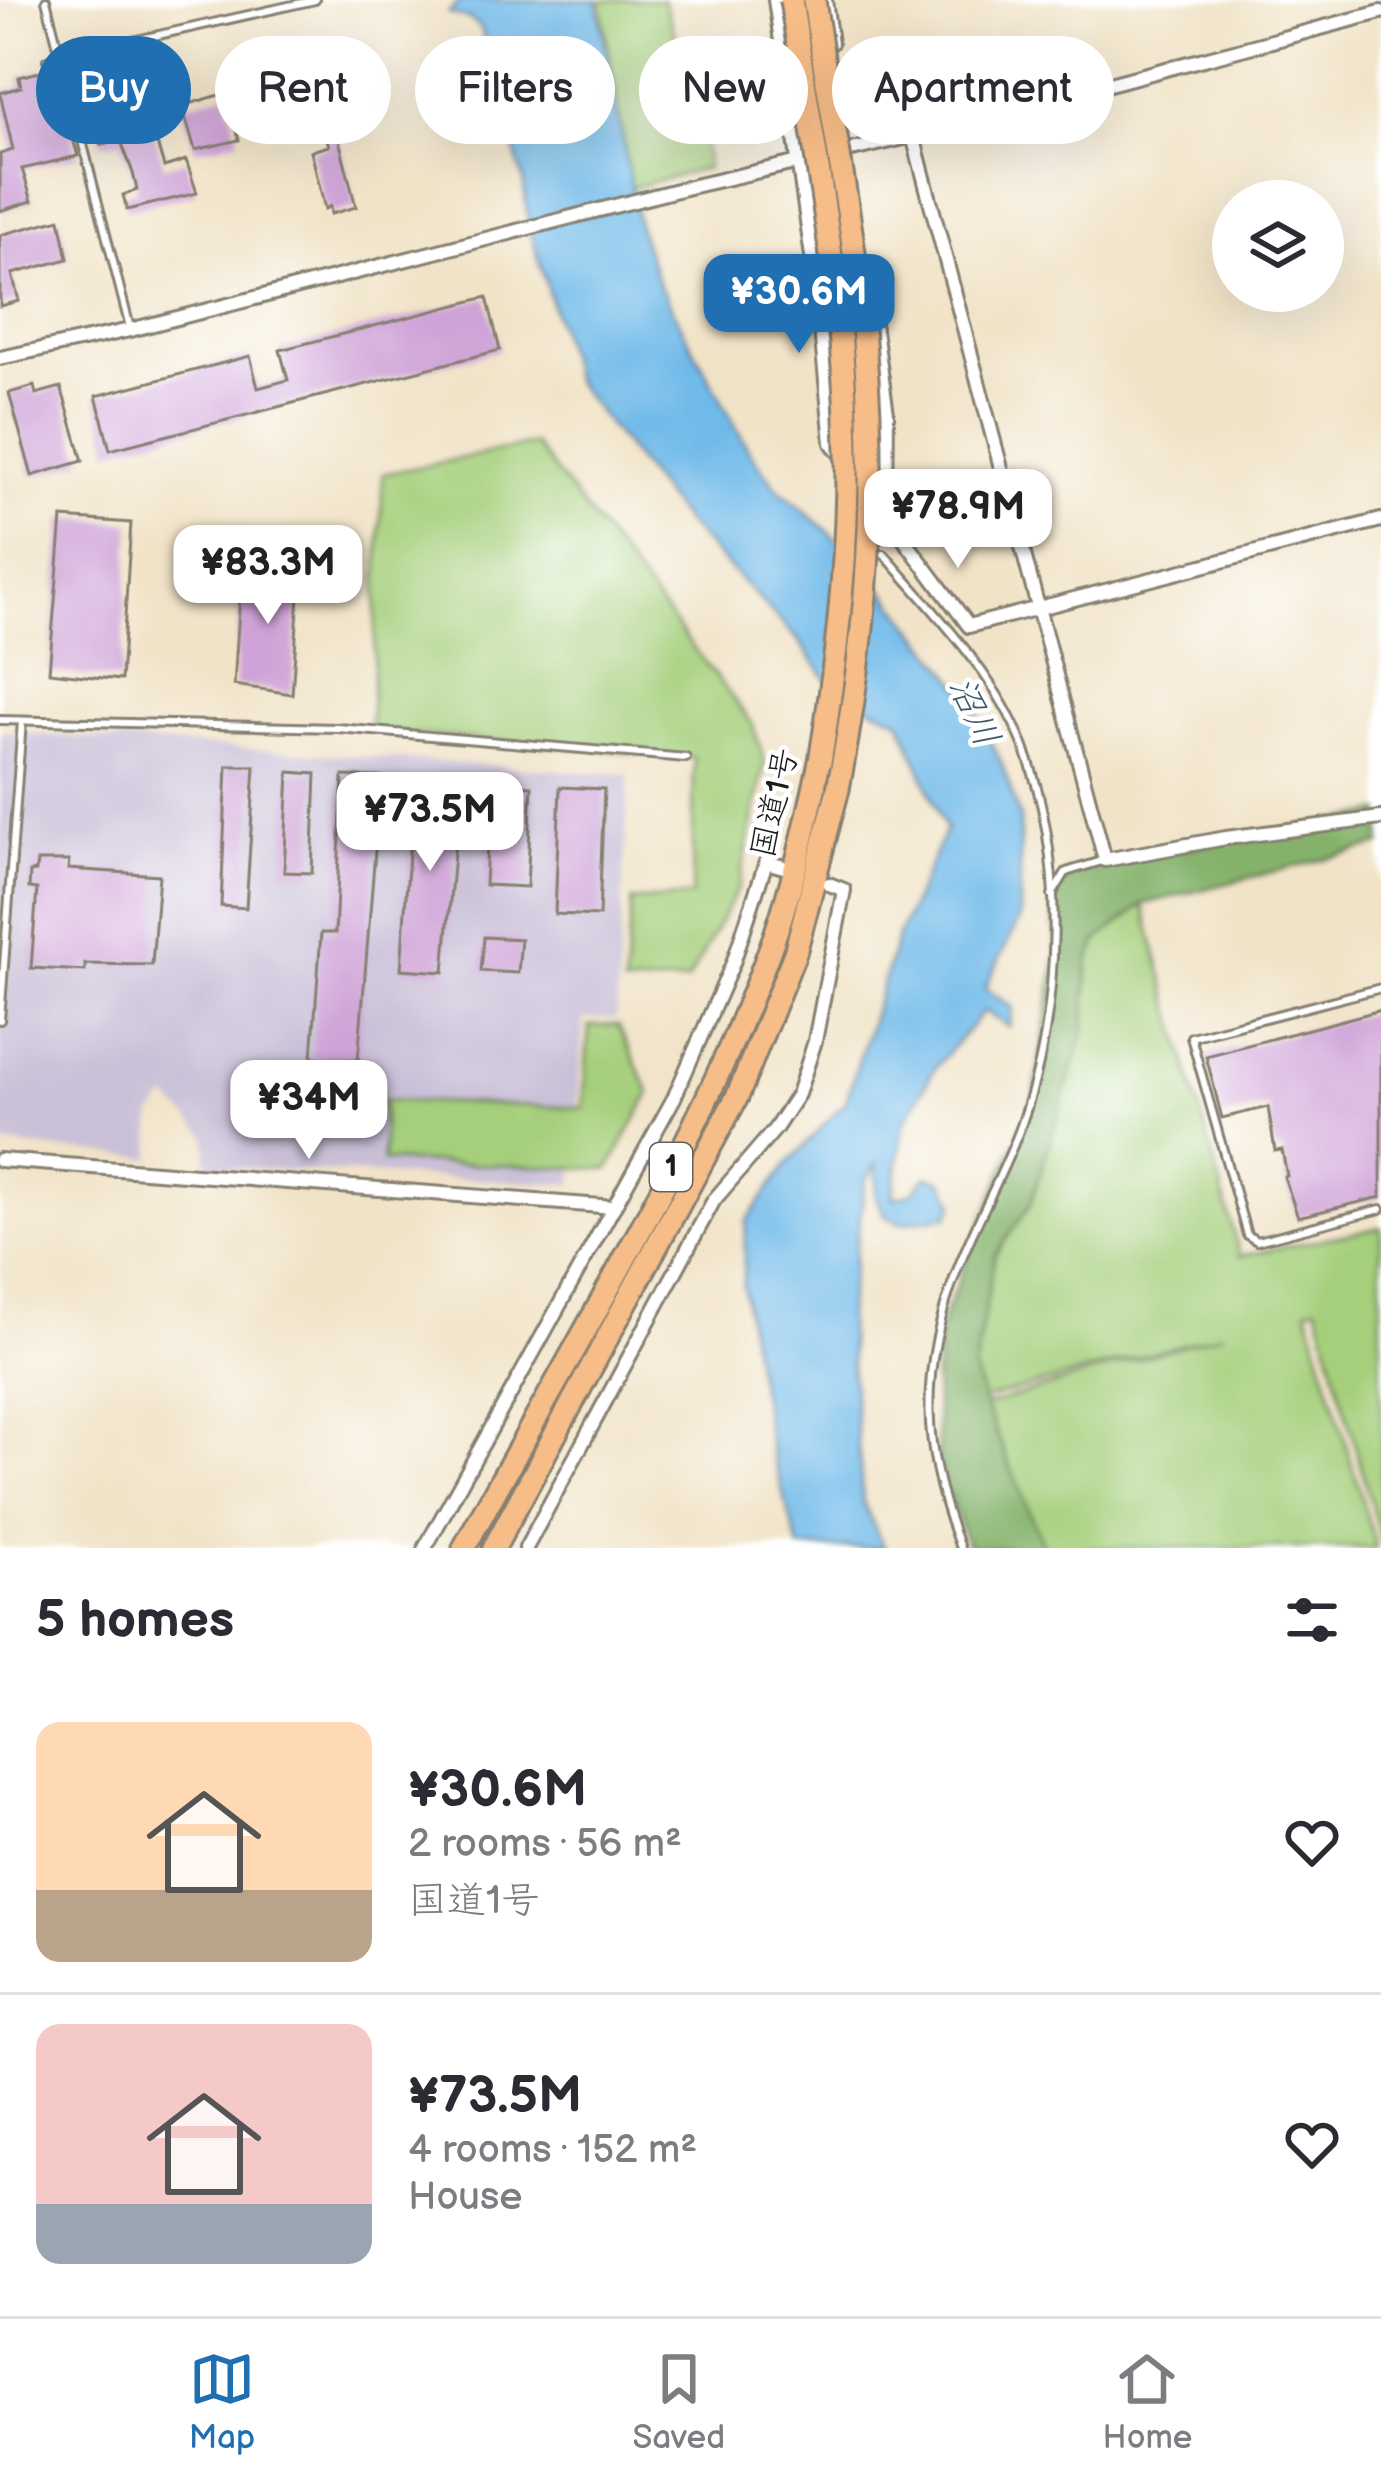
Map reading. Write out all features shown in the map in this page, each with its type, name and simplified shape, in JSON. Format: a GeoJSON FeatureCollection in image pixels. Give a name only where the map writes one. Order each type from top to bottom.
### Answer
{"type":"FeatureCollection","features":[{"type":"Feature","properties":{"kind":"highway","name":"国道1号"},"geometry":{"type":"LineString","coordinates":[[464,1548],[715,1081],[774,938],[801,849],[820,762],[840,628],[847,450],[833,267],[791,0]]}},
{"type":"Feature","properties":{"kind":"highway","name":"国道1号"},"geometry":{"type":"LineString","coordinates":[[494,1548],[738,1095],[795,953],[838,789],[864,633],[871,530],[869,448],[866,352],[814,0]]}},
{"type":"Feature","properties":{"kind":"street"},"geometry":{"type":"LineString","coordinates":[[775,0],[818,298],[832,443],[969,626],[1381,520]]}},
{"type":"Feature","properties":{"kind":"street"},"geometry":{"type":"LineString","coordinates":[[825,0],[887,413],[886,514]]}},
{"type":"Feature","properties":{"kind":"street"},"geometry":{"type":"LineString","coordinates":[[1114,83],[1381,12]]}},
{"type":"Feature","properties":{"kind":"street"},"geometry":{"type":"LineString","coordinates":[[0,358],[878,144]]}},
{"type":"Feature","properties":{"kind":"street"},"geometry":{"type":"LineString","coordinates":[[915,144],[1106,860],[1226,838],[1381,818]]}},
{"type":"Feature","properties":{"kind":"street"},"geometry":{"type":"LineString","coordinates":[[425,1548],[704,1034],[766,862],[784,867]]}},
{"type":"Feature","properties":{"kind":"street"},"geometry":{"type":"LineString","coordinates":[[526,1548],[714,1200],[775,1129],[798,1094],[815,1041],[844,890],[829,884]]}},
{"type":"Feature","properties":{"kind":"street"},"geometry":{"type":"LineString","coordinates":[[0,1160],[614,1207]]}},
{"type":"Feature","properties":{"kind":"lane"},"geometry":{"type":"LineString","coordinates":[[46,0],[55,36]]}},
{"type":"Feature","properties":{"kind":"lane"},"geometry":{"type":"LineString","coordinates":[[151,36],[315,0]]}},
{"type":"Feature","properties":{"kind":"lane"},"geometry":{"type":"LineString","coordinates":[[82,144],[130,330]]}},
{"type":"Feature","properties":{"kind":"lane"},"geometry":{"type":"LineString","coordinates":[[884,554],[974,660],[1017,733],[1046,838],[1051,897],[1050,1012],[1022,1123],[956,1272],[930,1358],[930,1454],[960,1548]]}},
{"type":"Feature","properties":{"kind":"lane"},"geometry":{"type":"LineString","coordinates":[[0,720],[338,728],[686,758]]}},
{"type":"Feature","properties":{"kind":"lane"},"geometry":{"type":"LineString","coordinates":[[0,1020],[22,721]]}},
{"type":"Feature","properties":{"kind":"lane"},"geometry":{"type":"LineString","coordinates":[[1051,897],[1066,872],[1106,860]]}},
{"type":"Feature","properties":{"kind":"lane"},"geometry":{"type":"LineString","coordinates":[[1381,988],[1191,1037],[1247,1235],[1257,1241],[1381,1209]]}},
{"type":"Feature","properties":{"kind":"shaded area"},"geometry":{"type":"Polygon","coordinates":[[[0,732],[629,775],[616,1019],[583,1019],[573,1184],[207,1166],[207,1136],[167,1097],[152,1116],[152,1158],[0,1144],[0,732]]]}},
{"type":"Feature","properties":{"kind":"green space"},"geometry":{"type":"Polygon","coordinates":[[[601,0],[663,0],[675,36],[639,36],[639,144],[705,144],[707,168],[631,188],[615,88],[615,36],[607,36],[601,0]]]}},
{"type":"Feature","properties":{"kind":"green space"},"geometry":{"type":"Polygon","coordinates":[[[534,444],[752,723],[765,763],[739,886],[688,981],[624,986],[632,901],[692,896],[694,758],[370,730],[383,474],[534,444]]]}},
{"type":"Feature","properties":{"kind":"green space"},"geometry":{"type":"Polygon","coordinates":[[[1381,812],[1381,845],[1144,904],[1098,940],[1088,964],[1085,1029],[1031,1203],[995,1255],[974,1369],[1044,1548],[968,1548],[938,1461],[935,1377],[941,1323],[1033,1098],[1058,950],[1051,897],[1073,870],[1381,812]]]}},
{"type":"Feature","properties":{"kind":"green space"},"geometry":{"type":"Polygon","coordinates":[[[1143,904],[1240,1256],[1381,1227],[1381,1541],[1317,1306],[1307,1309],[1376,1548],[1044,1548],[985,1406],[1223,1333],[983,1400],[974,1369],[995,1255],[1027,1209],[1085,1029],[1090,938],[1143,904]]]}},
{"type":"Feature","properties":{"kind":"green space"},"geometry":{"type":"Polygon","coordinates":[[[618,1025],[650,1093],[609,1169],[383,1161],[383,1100],[583,1108],[589,1026],[618,1025]]]}},
{"type":"Feature","properties":{"kind":"water"},"geometry":{"type":"Polygon","coordinates":[[[461,0],[597,0],[604,36],[483,36],[471,20],[448,13],[461,0]]]}},
{"type":"Feature","properties":{"kind":"water","name":"沼川"},"geometry":{"type":"Polygon","coordinates":[[[615,98],[639,229],[659,285],[749,451],[777,488],[827,530],[884,590],[969,697],[1002,764],[1020,819],[1020,918],[985,988],[1013,1008],[1009,1027],[984,1011],[935,1068],[904,1123],[893,1198],[912,1193],[927,1176],[943,1181],[955,1203],[949,1216],[900,1223],[885,1216],[876,1196],[877,1163],[865,1181],[847,1314],[863,1502],[884,1548],[799,1548],[770,1448],[749,1331],[743,1286],[746,1222],[786,1166],[846,1101],[898,935],[946,830],[900,720],[853,699],[844,703],[799,641],[683,520],[574,381],[529,226],[513,144],[615,144],[615,98]]]}},
{"type":"Feature","properties":{"kind":"building"},"geometry":{"type":"Polygon","coordinates":[[[36,73],[36,144],[75,144],[78,156],[22,169],[32,201],[0,211],[0,154],[13,150],[0,93],[21,87],[19,77],[36,73]]]}},
{"type":"Feature","properties":{"kind":"building"},"geometry":{"type":"Polygon","coordinates":[[[215,96],[215,144],[221,144],[195,150],[191,103],[215,96]]]}},
{"type":"Feature","properties":{"kind":"building"},"geometry":{"type":"Polygon","coordinates":[[[122,144],[157,144],[164,167],[186,160],[197,193],[127,210],[123,195],[137,190],[122,144]]]}},
{"type":"Feature","properties":{"kind":"building"},"geometry":{"type":"Polygon","coordinates":[[[340,144],[356,207],[331,214],[330,206],[325,209],[311,151],[340,144]]]}},
{"type":"Feature","properties":{"kind":"building"},"geometry":{"type":"Polygon","coordinates":[[[60,219],[68,259],[12,274],[19,301],[0,306],[0,235],[60,219]]]}},
{"type":"Feature","properties":{"kind":"building"},"geometry":{"type":"Polygon","coordinates":[[[487,297],[500,350],[110,450],[96,396],[250,356],[258,388],[288,380],[280,350],[487,297]]]}},
{"type":"Feature","properties":{"kind":"building"},"geometry":{"type":"Polygon","coordinates":[[[34,386],[36,394],[61,387],[83,461],[32,476],[9,393],[34,386]]]}},
{"type":"Feature","properties":{"kind":"building"},"geometry":{"type":"Polygon","coordinates":[[[62,518],[131,523],[121,680],[49,672],[62,518]]]}},
{"type":"Feature","properties":{"kind":"building"},"geometry":{"type":"Polygon","coordinates":[[[242,565],[301,566],[292,694],[234,685],[242,565]]]}},
{"type":"Feature","properties":{"kind":"building"},"geometry":{"type":"Polygon","coordinates":[[[227,766],[255,766],[246,908],[221,906],[227,766]]]}},
{"type":"Feature","properties":{"kind":"building"},"geometry":{"type":"Polygon","coordinates":[[[289,772],[316,774],[312,873],[284,872],[289,772]]]}},
{"type":"Feature","properties":{"kind":"building"},"geometry":{"type":"Polygon","coordinates":[[[343,776],[381,777],[358,1060],[312,1057],[321,933],[335,933],[343,776]]]}},
{"type":"Feature","properties":{"kind":"building"},"geometry":{"type":"Polygon","coordinates":[[[414,779],[460,782],[444,972],[401,969],[414,779]]]}},
{"type":"Feature","properties":{"kind":"building"},"geometry":{"type":"Polygon","coordinates":[[[490,784],[532,786],[527,887],[485,885],[490,784]]]}},
{"type":"Feature","properties":{"kind":"building"},"geometry":{"type":"Polygon","coordinates":[[[560,787],[604,789],[599,916],[555,914],[560,787]]]}},
{"type":"Feature","properties":{"kind":"building"},"geometry":{"type":"Polygon","coordinates":[[[37,861],[69,861],[68,869],[159,875],[152,965],[85,964],[85,971],[31,968],[37,889],[29,888],[37,861]]]}},
{"type":"Feature","properties":{"kind":"building"},"geometry":{"type":"Polygon","coordinates":[[[484,937],[521,939],[518,973],[481,971],[484,937]]]}},
{"type":"Feature","properties":{"kind":"building"},"geometry":{"type":"Polygon","coordinates":[[[1381,1010],[1381,1197],[1298,1217],[1284,1177],[1282,1150],[1275,1151],[1268,1107],[1222,1118],[1206,1056],[1381,1010]]]}}]}
